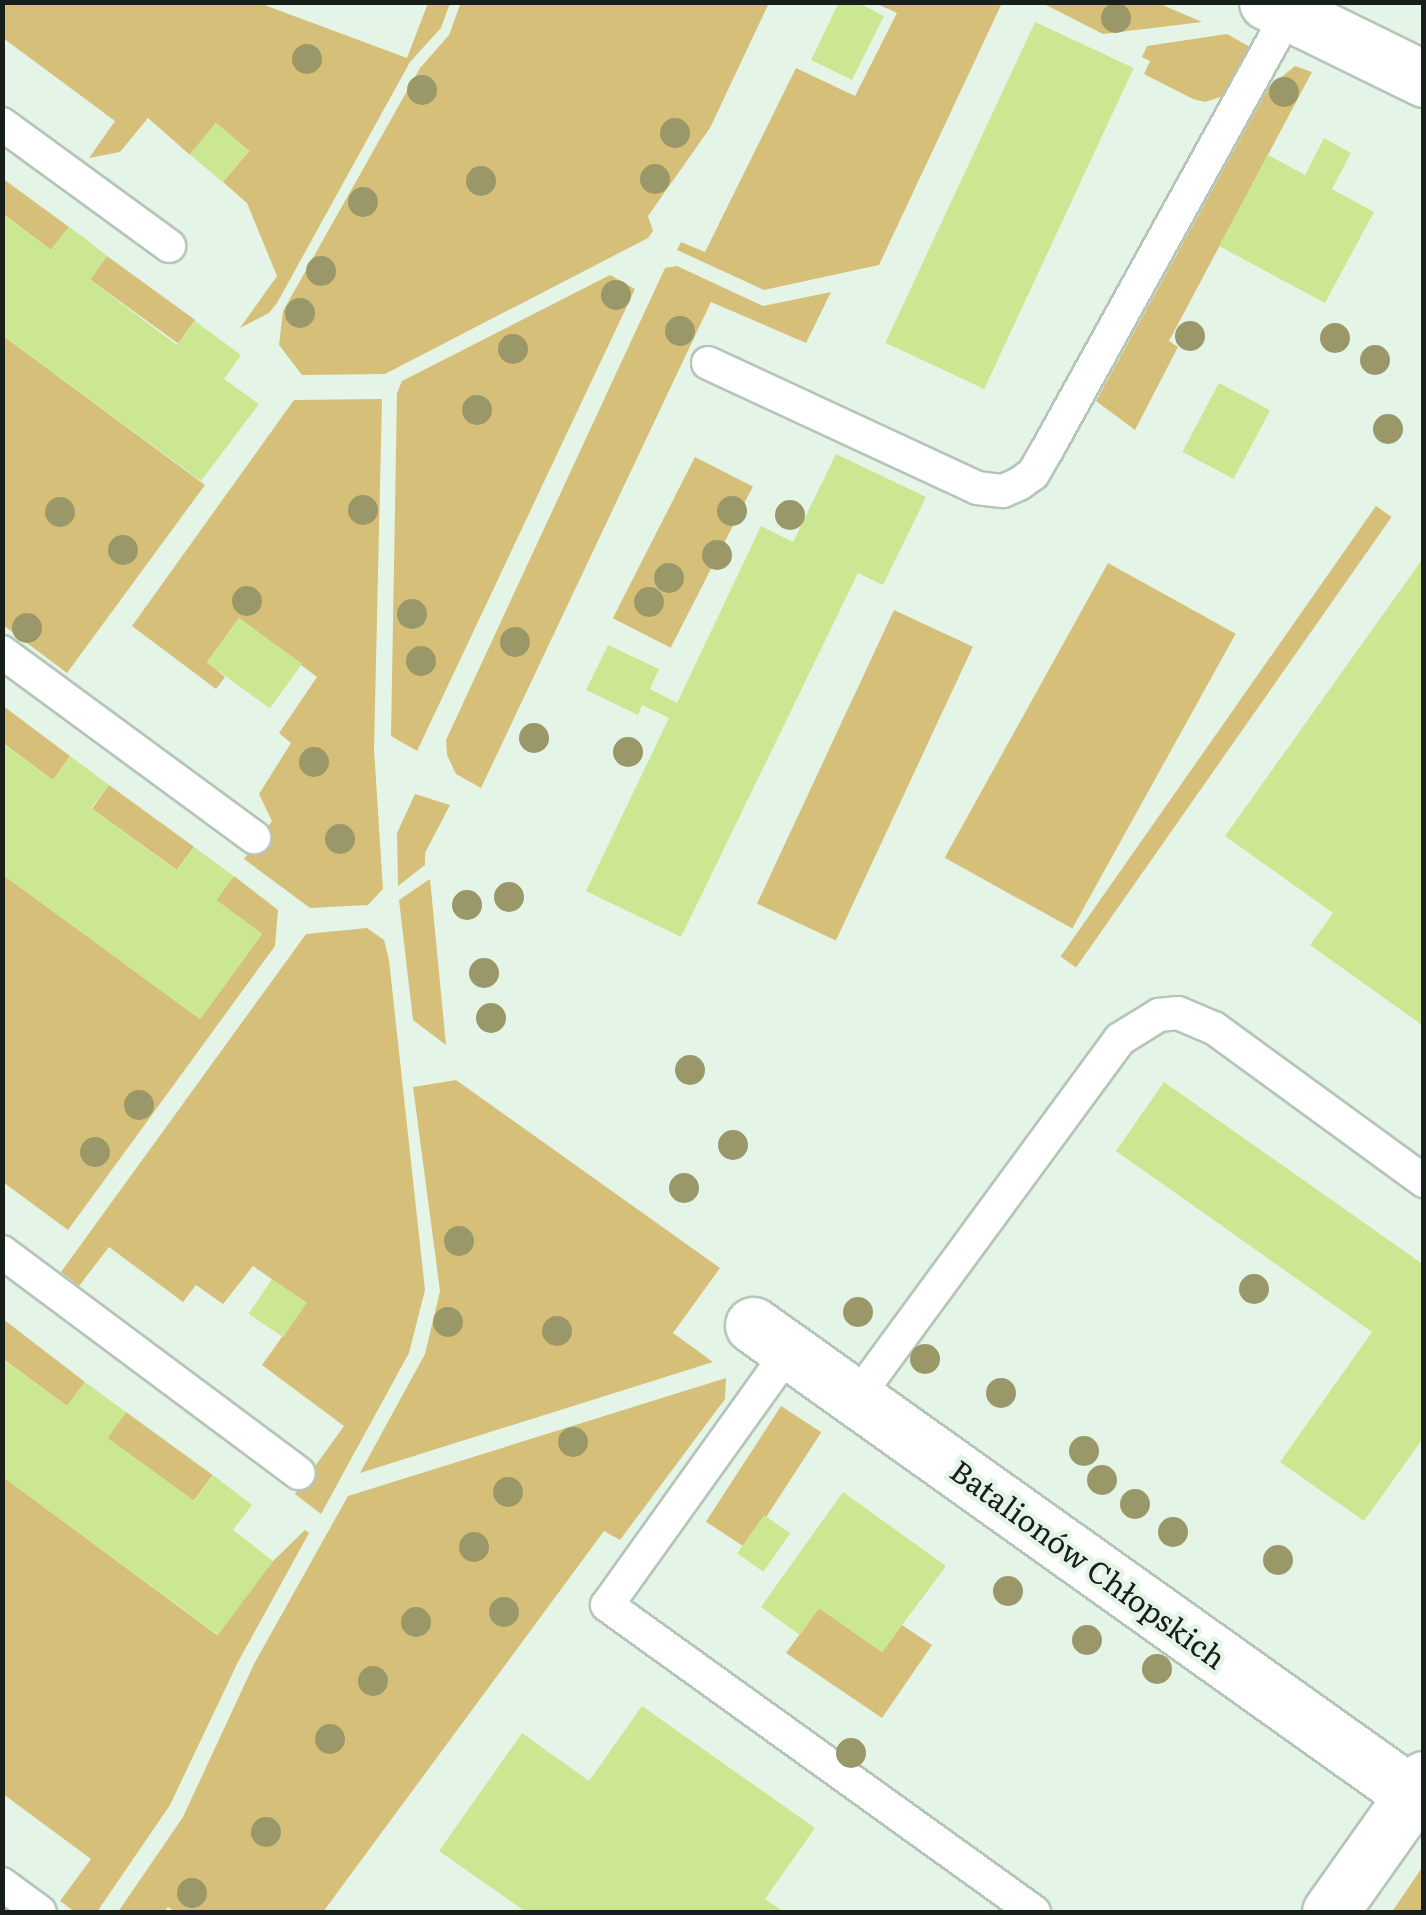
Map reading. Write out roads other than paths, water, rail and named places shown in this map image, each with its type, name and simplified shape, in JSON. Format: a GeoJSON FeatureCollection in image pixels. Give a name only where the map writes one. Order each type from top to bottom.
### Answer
{"type":"FeatureCollection","features":[{"type":"Feature","properties":{"kind":"street"},"geometry":{"type":"LineString","coordinates":[[1278,8],[1424,79]]}},
{"type":"Feature","properties":{"kind":"street","name":"Batalionów Chłopskich"},"geometry":{"type":"LineString","coordinates":[[772,1338],[1420,1792]]}},
{"type":"Feature","properties":{"kind":"street"},"geometry":{"type":"LineString","coordinates":[[1330,1912],[1420,1792]]}},
{"type":"Feature","properties":{"kind":"lane"},"geometry":{"type":"LineString","coordinates":[[708,363],[977,488],[1003,491],[1019,484],[1033,474],[1047,450],[1278,8]]}},
{"type":"Feature","properties":{"kind":"lane"},"geometry":{"type":"LineString","coordinates":[[2,124],[170,246]]}},
{"type":"Feature","properties":{"kind":"lane"},"geometry":{"type":"LineString","coordinates":[[2,652],[254,837]]}},
{"type":"Feature","properties":{"kind":"lane"},"geometry":{"type":"LineString","coordinates":[[857,1397],[1120,1039],[1159,1015],[1178,1013],[1214,1028],[1424,1181]]}},
{"type":"Feature","properties":{"kind":"lane"},"geometry":{"type":"LineString","coordinates":[[2,1252],[299,1472]]}},
{"type":"Feature","properties":{"kind":"lane"},"geometry":{"type":"LineString","coordinates":[[772,1338],[607,1605],[1034,1912]]}},
{"type":"Feature","properties":{"kind":"lane"},"geometry":{"type":"LineString","coordinates":[[2,1884],[40,1912]]}}]}
